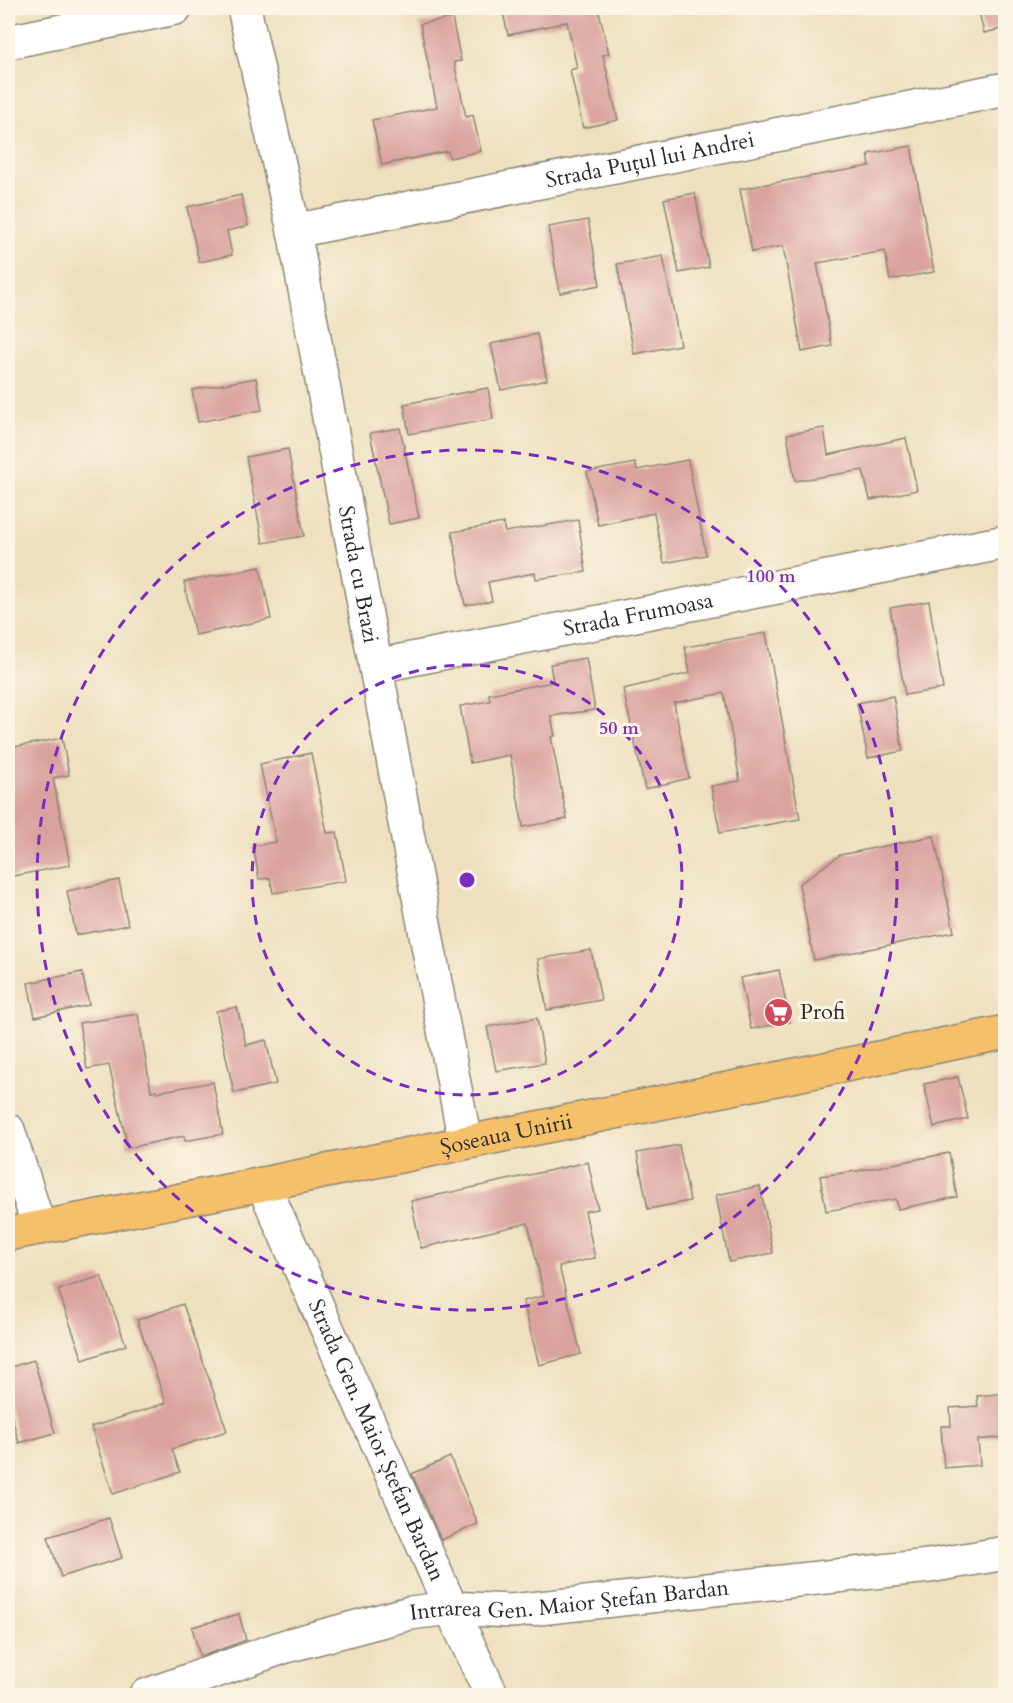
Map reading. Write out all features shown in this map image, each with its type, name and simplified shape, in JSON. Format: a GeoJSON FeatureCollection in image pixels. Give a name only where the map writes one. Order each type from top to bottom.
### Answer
{"type":"FeatureCollection","features":[{"type":"Feature","properties":{"kind":"main road","name":"Șoseaua Unirii"},"geometry":{"type":"LineString","coordinates":[[8,1234],[1005,1032]]}},
{"type":"Feature","properties":{"kind":"street"},"geometry":{"type":"LineString","coordinates":[[8,42],[175,8]]}},
{"type":"Feature","properties":{"kind":"street","name":"Strada cu Brazi"},"geometry":{"type":"LineString","coordinates":[[244,8],[294,231],[465,1142]]}},
{"type":"Feature","properties":{"kind":"street","name":"Strada Puțul lui Andrei"},"geometry":{"type":"LineString","coordinates":[[294,231],[1005,89]]}},
{"type":"Feature","properties":{"kind":"street","name":"Strada Frumoasa"},"geometry":{"type":"LineString","coordinates":[[376,666],[1005,542]]}},
{"type":"Feature","properties":{"kind":"street"},"geometry":{"type":"LineString","coordinates":[[8,1130],[39,1227]]}},
{"type":"Feature","properties":{"kind":"street","name":"Strada Gen. Maior Ștefan Bardan"},"geometry":{"type":"LineString","coordinates":[[263,1184],[451,1608],[492,1695]]}},
{"type":"Feature","properties":{"kind":"street","name":"Intrarea Gen. Maior Ștefan Bardan"},"geometry":{"type":"LineString","coordinates":[[145,1695],[286,1646],[410,1613],[451,1608],[511,1611],[929,1566],[1005,1553]]}},
{"type":"Feature","properties":{"kind":"building"},"geometry":{"type":"Polygon","coordinates":[[[502,8],[598,8],[609,54],[603,55],[618,120],[583,128],[570,70],[577,68],[567,22],[508,35],[502,8]]]}},
{"type":"Feature","properties":{"kind":"building"},"geometry":{"type":"Polygon","coordinates":[[[978,8],[1005,8],[1005,28],[984,33],[978,8]]]}},
{"type":"Feature","properties":{"kind":"building"},"geometry":{"type":"Polygon","coordinates":[[[452,18],[461,61],[454,62],[466,117],[473,115],[481,151],[450,158],[448,151],[382,165],[372,120],[437,107],[420,24],[452,18]]]}},
{"type":"Feature","properties":{"kind":"building"},"geometry":{"type":"Polygon","coordinates":[[[911,146],[934,272],[890,280],[885,251],[817,263],[832,346],[802,352],[783,246],[752,252],[740,189],[870,166],[868,154],[911,146]]]}},
{"type":"Feature","properties":{"kind":"building"},"geometry":{"type":"Polygon","coordinates":[[[695,193],[709,267],[679,273],[664,199],[695,193]]]}},
{"type":"Feature","properties":{"kind":"building"},"geometry":{"type":"Polygon","coordinates":[[[241,195],[248,226],[227,231],[232,255],[199,262],[187,207],[241,195]]]}},
{"type":"Feature","properties":{"kind":"building"},"geometry":{"type":"Polygon","coordinates":[[[588,220],[600,285],[560,293],[548,227],[588,220]]]}},
{"type":"Feature","properties":{"kind":"building"},"geometry":{"type":"Polygon","coordinates":[[[663,256],[680,345],[634,354],[617,264],[663,256]]]}},
{"type":"Feature","properties":{"kind":"building"},"geometry":{"type":"Polygon","coordinates":[[[537,334],[547,380],[501,390],[491,344],[537,334]]]}},
{"type":"Feature","properties":{"kind":"building"},"geometry":{"type":"Polygon","coordinates":[[[256,378],[262,410],[198,422],[192,390],[256,378]]]}},
{"type":"Feature","properties":{"kind":"building"},"geometry":{"type":"Polygon","coordinates":[[[488,388],[493,419],[409,434],[404,404],[488,388]]]}},
{"type":"Feature","properties":{"kind":"building"},"geometry":{"type":"Polygon","coordinates":[[[400,428],[419,518],[389,524],[370,433],[400,428]]]}},
{"type":"Feature","properties":{"kind":"building"},"geometry":{"type":"Polygon","coordinates":[[[824,428],[828,455],[906,438],[917,490],[870,500],[863,470],[795,481],[787,434],[824,428]]]}},
{"type":"Feature","properties":{"kind":"building"},"geometry":{"type":"Polygon","coordinates":[[[288,449],[304,536],[263,543],[246,457],[288,449]]]}},
{"type":"Feature","properties":{"kind":"building"},"geometry":{"type":"Polygon","coordinates":[[[688,460],[706,555],[664,563],[654,513],[598,525],[587,472],[635,463],[637,470],[688,460]]]}},
{"type":"Feature","properties":{"kind":"building"},"geometry":{"type":"Polygon","coordinates":[[[578,520],[586,572],[536,579],[535,573],[488,582],[492,601],[465,605],[452,532],[503,523],[505,532],[578,520]]]}},
{"type":"Feature","properties":{"kind":"building"},"geometry":{"type":"Polygon","coordinates":[[[260,567],[271,619],[195,635],[184,582],[260,567]]]}},
{"type":"Feature","properties":{"kind":"building"},"geometry":{"type":"Polygon","coordinates":[[[929,601],[943,689],[905,695],[890,608],[929,601]]]}},
{"type":"Feature","properties":{"kind":"building"},"geometry":{"type":"Polygon","coordinates":[[[766,633],[800,819],[720,833],[711,786],[740,781],[724,693],[674,703],[689,778],[645,789],[623,689],[690,673],[685,647],[766,633]]]}},
{"type":"Feature","properties":{"kind":"building"},"geometry":{"type":"Polygon","coordinates":[[[586,658],[595,710],[551,716],[555,736],[551,737],[567,819],[523,827],[510,755],[470,763],[460,706],[490,701],[489,694],[553,682],[550,664],[586,658]]]}},
{"type":"Feature","properties":{"kind":"building"},"geometry":{"type":"Polygon","coordinates":[[[893,696],[903,751],[868,758],[857,703],[893,696]]]}},
{"type":"Feature","properties":{"kind":"building"},"geometry":{"type":"Polygon","coordinates":[[[62,738],[69,775],[53,778],[70,865],[8,877],[8,748],[62,738]]]}},
{"type":"Feature","properties":{"kind":"building"},"geometry":{"type":"Polygon","coordinates":[[[311,753],[327,833],[337,832],[346,881],[273,893],[270,878],[259,879],[253,846],[276,842],[260,764],[311,753]]]}},
{"type":"Feature","properties":{"kind":"building"},"geometry":{"type":"Polygon","coordinates":[[[934,836],[954,932],[814,960],[799,884],[840,855],[934,836]]]}},
{"type":"Feature","properties":{"kind":"building"},"geometry":{"type":"Polygon","coordinates":[[[119,880],[128,925],[76,935],[67,891],[119,880]]]}},
{"type":"Feature","properties":{"kind":"building"},"geometry":{"type":"Polygon","coordinates":[[[591,950],[601,1000],[547,1010],[538,959],[591,950]]]}},
{"type":"Feature","properties":{"kind":"building"},"geometry":{"type":"Polygon","coordinates":[[[779,970],[790,1022],[751,1029],[740,978],[779,970]]]}},
{"type":"Feature","properties":{"kind":"building"},"geometry":{"type":"Polygon","coordinates":[[[82,972],[89,1005],[35,1017],[28,983],[82,972]]]}},
{"type":"Feature","properties":{"kind":"building"},"geometry":{"type":"Polygon","coordinates":[[[237,1007],[246,1045],[266,1040],[276,1084],[234,1093],[216,1011],[237,1007]]]}},
{"type":"Feature","properties":{"kind":"building"},"geometry":{"type":"Polygon","coordinates":[[[138,1014],[151,1091],[156,1090],[157,1092],[213,1082],[223,1134],[185,1141],[184,1136],[128,1148],[109,1065],[87,1069],[79,1023],[138,1014]]]}},
{"type":"Feature","properties":{"kind":"building"},"geometry":{"type":"Polygon","coordinates":[[[537,1018],[545,1063],[496,1071],[487,1027],[537,1018]]]}},
{"type":"Feature","properties":{"kind":"building"},"geometry":{"type":"Polygon","coordinates":[[[958,1077],[968,1119],[934,1127],[924,1084],[958,1077]]]}},
{"type":"Feature","properties":{"kind":"building"},"geometry":{"type":"Polygon","coordinates":[[[679,1145],[690,1201],[648,1209],[637,1153],[679,1145]]]}},
{"type":"Feature","properties":{"kind":"building"},"geometry":{"type":"Polygon","coordinates":[[[949,1153],[957,1197],[898,1209],[896,1199],[826,1211],[820,1176],[949,1153]]]}},
{"type":"Feature","properties":{"kind":"building"},"geometry":{"type":"Polygon","coordinates":[[[588,1162],[598,1209],[585,1211],[595,1258],[559,1266],[581,1354],[539,1365],[523,1301],[544,1296],[528,1223],[421,1248],[411,1201],[588,1162]]]}},
{"type":"Feature","properties":{"kind":"building"},"geometry":{"type":"Polygon","coordinates":[[[760,1186],[773,1253],[729,1262],[716,1195],[760,1186]]]}},
{"type":"Feature","properties":{"kind":"building"},"geometry":{"type":"Polygon","coordinates":[[[101,1276],[126,1345],[83,1360],[58,1290],[101,1276]]]}},
{"type":"Feature","properties":{"kind":"building"},"geometry":{"type":"Polygon","coordinates":[[[183,1304],[227,1431],[172,1449],[180,1472],[113,1494],[91,1427],[166,1403],[137,1320],[183,1304]]]}},
{"type":"Feature","properties":{"kind":"building"},"geometry":{"type":"Polygon","coordinates":[[[34,1360],[55,1433],[19,1443],[8,1403],[8,1368],[34,1360]]]}},
{"type":"Feature","properties":{"kind":"building"},"geometry":{"type":"Polygon","coordinates":[[[1005,1393],[1005,1437],[978,1440],[980,1465],[944,1468],[941,1426],[951,1426],[950,1408],[978,1406],[977,1396],[1005,1393]]]}},
{"type":"Feature","properties":{"kind":"building"},"geometry":{"type":"Polygon","coordinates":[[[450,1457],[478,1524],[441,1540],[412,1474],[450,1457]]]}},
{"type":"Feature","properties":{"kind":"building"},"geometry":{"type":"Polygon","coordinates":[[[109,1518],[122,1558],[61,1577],[48,1537],[109,1518]]]}},
{"type":"Feature","properties":{"kind":"building"},"geometry":{"type":"Polygon","coordinates":[[[239,1614],[246,1640],[200,1657],[192,1627],[239,1614]]]}},
{"type":"Feature","properties":{"kind":"place","name":"Profi"},"geometry":{"type":"Point","coordinates":[779,1012]}}]}
